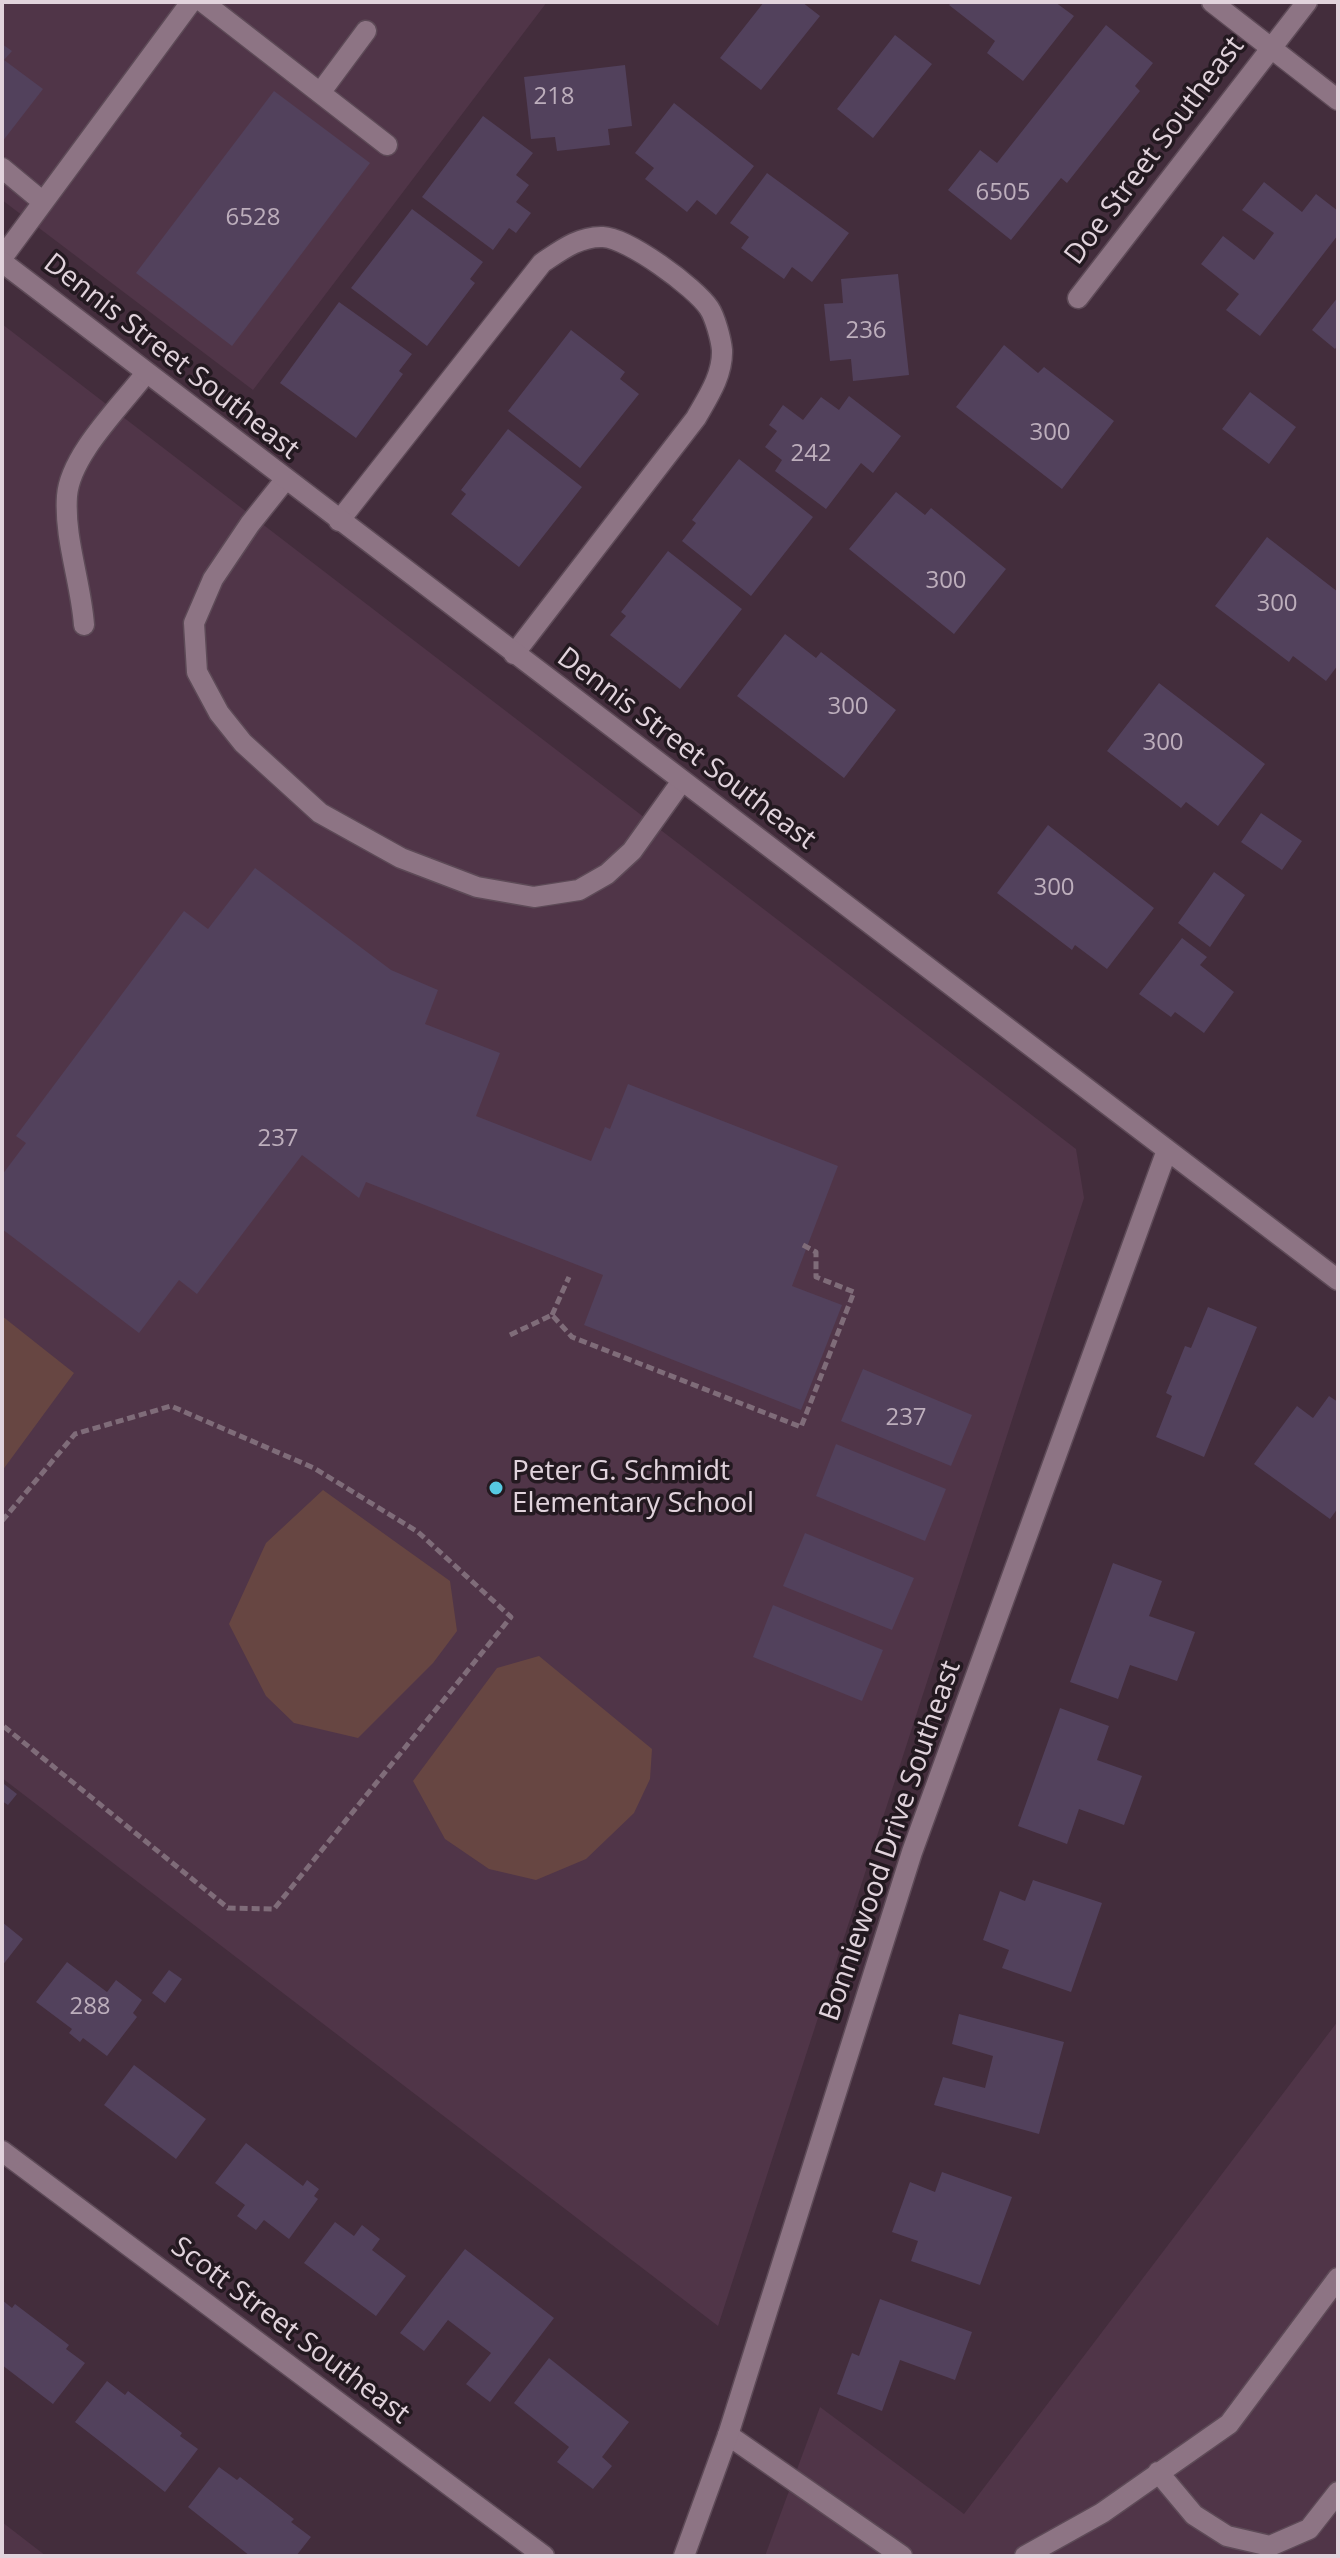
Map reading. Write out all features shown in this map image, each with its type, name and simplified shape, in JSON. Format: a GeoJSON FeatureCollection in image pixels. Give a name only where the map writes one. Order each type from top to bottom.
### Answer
{"type":"FeatureCollection","features":[{"type":"Feature","properties":{"kind":"street"},"geometry":{"type":"LineString","coordinates":[[2,260],[191,2]]}},
{"type":"Feature","properties":{"kind":"street"},"geometry":{"type":"LineString","coordinates":[[203,2],[387,145]]}},
{"type":"Feature","properties":{"kind":"street"},"geometry":{"type":"LineString","coordinates":[[1212,2],[1338,100]]}},
{"type":"Feature","properties":{"kind":"street","name":"Doe Street Southeast"},"geometry":{"type":"LineString","coordinates":[[1078,298],[1307,2]]}},
{"type":"Feature","properties":{"kind":"street"},"geometry":{"type":"LineString","coordinates":[[320,93],[366,31]]}},
{"type":"Feature","properties":{"kind":"street"},"geometry":{"type":"LineString","coordinates":[[2,168],[43,202]]}},
{"type":"Feature","properties":{"kind":"street"},"geometry":{"type":"LineString","coordinates":[[339,521],[542,263],[572,243],[604,237],[640,252],[680,279],[710,309],[722,349],[716,382],[696,418],[514,654]]}},
{"type":"Feature","properties":{"kind":"street","name":"Dennis Street Southeast"},"geometry":{"type":"LineString","coordinates":[[2,260],[285,480],[1338,1280]]}},
{"type":"Feature","properties":{"kind":"street"},"geometry":{"type":"LineString","coordinates":[[84,625],[70,541],[67,494],[73,472],[85,451],[146,373]]}},
{"type":"Feature","properties":{"kind":"street"},"geometry":{"type":"LineString","coordinates":[[285,480],[250,524],[213,579],[194,623],[197,672],[219,713],[243,743],[320,813],[401,858],[477,887],[534,897],[579,890],[607,874],[632,851],[682,781]]}},
{"type":"Feature","properties":{"kind":"street","name":"Bonniewood Drive Southeast"},"geometry":{"type":"LineString","coordinates":[[684,2556],[728,2435],[912,1852],[1167,1150]]}},
{"type":"Feature","properties":{"kind":"street","name":"Scott Street Southeast"},"geometry":{"type":"LineString","coordinates":[[2,2151],[544,2556]]}},
{"type":"Feature","properties":{"kind":"street"},"geometry":{"type":"LineString","coordinates":[[1025,2556],[1102,2513],[1229,2424],[1338,2278]]}},
{"type":"Feature","properties":{"kind":"street"},"geometry":{"type":"LineString","coordinates":[[728,2435],[902,2556]]}},
{"type":"Feature","properties":{"kind":"street"},"geometry":{"type":"LineString","coordinates":[[1158,2472],[1194,2515],[1227,2536],[1270,2546],[1309,2529],[1338,2492]]}},
{"type":"Feature","properties":{"kind":"path"},"geometry":{"type":"LineString","coordinates":[[552,1315],[572,1337],[801,1427],[854,1292],[816,1277],[816,1252],[801,1244]]}},
{"type":"Feature","properties":{"kind":"path"},"geometry":{"type":"LineString","coordinates":[[510,1335],[552,1315],[569,1277]]}},
{"type":"Feature","properties":{"kind":"path"},"geometry":{"type":"LineString","coordinates":[[2,1521],[75,1434],[171,1406],[314,1468],[418,1532],[511,1617],[274,1909],[228,1908],[2,1725]]}},
{"type":"Feature","properties":{"kind":"shaded area"},"geometry":{"type":"Polygon","coordinates":[[[2,2],[547,2],[253,390],[2,200],[2,2]]]}},
{"type":"Feature","properties":{"kind":"shaded area","name":"Peter G. Schmidt Elementary School"},"geometry":{"type":"Polygon","coordinates":[[[2,324],[1076,1149],[1084,1198],[718,2326],[2,1778],[2,324]]]}},
{"type":"Feature","properties":{"kind":"shaded area"},"geometry":{"type":"Polygon","coordinates":[[[2,1316],[74,1373],[2,1471],[2,1316]]]}},
{"type":"Feature","properties":{"kind":"shaded area"},"geometry":{"type":"Polygon","coordinates":[[[323,1490],[450,1581],[457,1631],[433,1663],[358,1738],[294,1723],[266,1696],[229,1624],[266,1543],[323,1490]]]}},
{"type":"Feature","properties":{"kind":"shaded area"},"geometry":{"type":"Polygon","coordinates":[[[539,1656],[652,1749],[650,1779],[634,1813],[586,1859],[536,1880],[489,1869],[445,1839],[413,1781],[497,1668],[539,1656]]]}},
{"type":"Feature","properties":{"kind":"shaded area"},"geometry":{"type":"Polygon","coordinates":[[[1338,2021],[1338,2556],[765,2556],[820,2407],[964,2514],[1338,2021]]]}},
{"type":"Feature","properties":{"kind":"shaded area"},"geometry":{"type":"Polygon","coordinates":[[[2,2522],[46,2556],[2,2556],[2,2522]]]}},
{"type":"Feature","properties":{"kind":"building"},"geometry":{"type":"Polygon","coordinates":[[[764,2],[802,2],[820,16],[761,90],[720,58],[764,2]]]}},
{"type":"Feature","properties":{"kind":"building"},"geometry":{"type":"Polygon","coordinates":[[[952,2],[1055,2],[1074,16],[1023,81],[987,53],[995,41],[949,5],[952,2]]]}},
{"type":"Feature","properties":{"kind":"building"},"geometry":{"type":"Polygon","coordinates":[[[1106,25],[1153,63],[1135,86],[1140,91],[1067,183],[1061,178],[1011,240],[948,190],[980,150],[997,163],[1106,25]]]}},
{"type":"Feature","properties":{"kind":"building"},"geometry":{"type":"Polygon","coordinates":[[[895,35],[932,64],[873,138],[837,109],[895,35]]]}},
{"type":"Feature","properties":{"kind":"building"},"geometry":{"type":"Polygon","coordinates":[[[2,44],[12,51],[4,60],[43,89],[2,142],[2,44]]]}},
{"type":"Feature","properties":{"kind":"building"},"geometry":{"type":"Polygon","coordinates":[[[625,65],[632,126],[608,129],[610,145],[557,151],[555,137],[531,139],[524,77],[625,65]]]}},
{"type":"Feature","properties":{"kind":"building"},"geometry":{"type":"Polygon","coordinates":[[[274,91],[370,163],[232,346],[136,273],[274,91]]]}},
{"type":"Feature","properties":{"kind":"building"},"geometry":{"type":"Polygon","coordinates":[[[674,103],[754,166],[716,215],[697,200],[687,212],[645,179],[654,168],[635,153],[674,103]]]}},
{"type":"Feature","properties":{"kind":"building"},"geometry":{"type":"Polygon","coordinates":[[[483,116],[533,153],[516,175],[529,185],[516,202],[531,213],[516,233],[509,228],[493,250],[422,197],[483,116]]]}},
{"type":"Feature","properties":{"kind":"building"},"geometry":{"type":"Polygon","coordinates":[[[767,173],[849,233],[812,282],[792,267],[784,279],[741,248],[749,237],[730,223],[767,173]]]}},
{"type":"Feature","properties":{"kind":"building"},"geometry":{"type":"Polygon","coordinates":[[[1264,182],[1302,212],[1316,194],[1338,211],[1338,235],[1260,336],[1226,310],[1239,294],[1201,264],[1223,236],[1254,260],[1274,233],[1242,210],[1264,182]]]}},
{"type":"Feature","properties":{"kind":"building"},"geometry":{"type":"Polygon","coordinates":[[[412,209],[483,262],[470,279],[475,283],[427,346],[351,288],[412,209]]]}},
{"type":"Feature","properties":{"kind":"building"},"geometry":{"type":"Polygon","coordinates":[[[898,274],[909,375],[853,381],[851,359],[830,361],[824,304],[843,303],[841,279],[898,274]]]}},
{"type":"Feature","properties":{"kind":"building"},"geometry":{"type":"Polygon","coordinates":[[[1338,297],[1338,345],[1335,349],[1312,330],[1338,297]]]}},
{"type":"Feature","properties":{"kind":"building"},"geometry":{"type":"Polygon","coordinates":[[[339,302],[412,354],[399,371],[403,374],[356,438],[280,383],[339,302]]]}},
{"type":"Feature","properties":{"kind":"building"},"geometry":{"type":"Polygon","coordinates":[[[571,330],[625,372],[620,379],[639,394],[580,468],[508,411],[571,330]]]}},
{"type":"Feature","properties":{"kind":"building"},"geometry":{"type":"Polygon","coordinates":[[[1004,345],[1038,373],[1044,367],[1114,421],[1062,489],[956,407],[1004,345]]]}},
{"type":"Feature","properties":{"kind":"building"},"geometry":{"type":"Polygon","coordinates":[[[1250,392],[1296,427],[1269,464],[1222,429],[1250,392]]]}},
{"type":"Feature","properties":{"kind":"building"},"geometry":{"type":"Polygon","coordinates":[[[849,396],[901,436],[873,473],[861,463],[826,509],[775,471],[782,460],[765,447],[777,431],[769,425],[783,405],[803,420],[821,397],[839,410],[849,396]]]}},
{"type":"Feature","properties":{"kind":"building"},"geometry":{"type":"Polygon","coordinates":[[[508,429],[582,487],[519,567],[451,514],[466,494],[461,490],[508,429]]]}},
{"type":"Feature","properties":{"kind":"building"},"geometry":{"type":"Polygon","coordinates":[[[739,459],[813,517],[751,596],[682,541],[696,523],[692,520],[739,459]]]}},
{"type":"Feature","properties":{"kind":"building"},"geometry":{"type":"Polygon","coordinates":[[[896,492],[925,515],[931,508],[1006,569],[954,634],[849,549],[896,492]]]}},
{"type":"Feature","properties":{"kind":"building"},"geometry":{"type":"Polygon","coordinates":[[[1267,537],[1338,592],[1338,665],[1326,681],[1293,656],[1289,662],[1215,606],[1267,537]]]}},
{"type":"Feature","properties":{"kind":"building"},"geometry":{"type":"Polygon","coordinates":[[[668,551],[742,609],[680,689],[610,635],[626,616],[621,612],[668,551]]]}},
{"type":"Feature","properties":{"kind":"building"},"geometry":{"type":"Polygon","coordinates":[[[785,634],[816,658],[821,652],[896,710],[844,778],[737,696],[785,634]]]}},
{"type":"Feature","properties":{"kind":"building"},"geometry":{"type":"Polygon","coordinates":[[[1159,683],[1265,764],[1218,826],[1186,802],[1181,808],[1107,751],[1159,683]]]}},
{"type":"Feature","properties":{"kind":"building"},"geometry":{"type":"Polygon","coordinates":[[[1261,813],[1302,841],[1282,870],[1241,842],[1261,813]]]}},
{"type":"Feature","properties":{"kind":"building"},"geometry":{"type":"Polygon","coordinates":[[[1048,825],[1154,908],[1107,969],[1075,945],[1072,950],[997,893],[1048,825]]]}},
{"type":"Feature","properties":{"kind":"building"},"geometry":{"type":"Polygon","coordinates":[[[255,868],[391,970],[438,990],[425,1024],[500,1053],[476,1116],[591,1161],[605,1127],[610,1129],[628,1084],[838,1166],[792,1286],[842,1305],[801,1410],[584,1325],[603,1275],[366,1182],[359,1198],[302,1155],[197,1294],[179,1280],[139,1333],[2,1229],[2,1175],[26,1143],[16,1136],[184,911],[208,929],[255,868]]]}},
{"type":"Feature","properties":{"kind":"building"},"geometry":{"type":"Polygon","coordinates":[[[1214,872],[1245,895],[1210,947],[1178,923],[1214,872]]]}},
{"type":"Feature","properties":{"kind":"building"},"geometry":{"type":"Polygon","coordinates":[[[1182,938],[1207,957],[1200,965],[1234,992],[1204,1033],[1175,1012],[1171,1017],[1139,994],[1182,938]]]}},
{"type":"Feature","properties":{"kind":"building"},"geometry":{"type":"Polygon","coordinates":[[[1208,1307],[1257,1327],[1204,1457],[1156,1437],[1172,1396],[1166,1393],[1185,1346],[1191,1348],[1208,1307]]]}},
{"type":"Feature","properties":{"kind":"building"},"geometry":{"type":"Polygon","coordinates":[[[863,1369],[972,1415],[951,1466],[841,1421],[863,1369]]]}},
{"type":"Feature","properties":{"kind":"building"},"geometry":{"type":"Polygon","coordinates":[[[1329,1396],[1338,1402],[1338,1508],[1330,1519],[1254,1464],[1297,1406],[1313,1418],[1329,1396]]]}},
{"type":"Feature","properties":{"kind":"building"},"geometry":{"type":"Polygon","coordinates":[[[836,1444],[946,1489],[925,1541],[816,1496],[836,1444]]]}},
{"type":"Feature","properties":{"kind":"building"},"geometry":{"type":"Polygon","coordinates":[[[805,1533],[914,1578],[892,1630],[783,1586],[805,1533]]]}},
{"type":"Feature","properties":{"kind":"building"},"geometry":{"type":"Polygon","coordinates":[[[1113,1563],[1162,1581],[1149,1616],[1195,1632],[1177,1681],[1130,1665],[1118,1699],[1070,1682],[1113,1563]]]}},
{"type":"Feature","properties":{"kind":"building"},"geometry":{"type":"Polygon","coordinates":[[[773,1605],[883,1650],[862,1701],[753,1657],[773,1605]]]}},
{"type":"Feature","properties":{"kind":"building"},"geometry":{"type":"Polygon","coordinates":[[[1060,1708],[1109,1726],[1097,1760],[1142,1776],[1124,1825],[1079,1809],[1067,1844],[1018,1826],[1060,1708]]]}},
{"type":"Feature","properties":{"kind":"building"},"geometry":{"type":"Polygon","coordinates":[[[4,1784],[17,1794],[8,1805],[2,1801],[4,1784]]]}},
{"type":"Feature","properties":{"kind":"building"},"geometry":{"type":"Polygon","coordinates":[[[1033,1880],[1102,1903],[1071,1992],[1002,1968],[1009,1950],[983,1940],[1000,1891],[1025,1901],[1033,1880]]]}},
{"type":"Feature","properties":{"kind":"building"},"geometry":{"type":"Polygon","coordinates":[[[2,1922],[23,1939],[2,1966],[2,1922]]]}},
{"type":"Feature","properties":{"kind":"building"},"geometry":{"type":"Polygon","coordinates":[[[67,1962],[107,1992],[116,1980],[142,2000],[133,2013],[137,2017],[107,2056],[83,2038],[80,2042],[69,2033],[72,2029],[36,2002],[67,1962]]]}},
{"type":"Feature","properties":{"kind":"building"},"geometry":{"type":"Polygon","coordinates":[[[169,1970],[182,1979],[165,2003],[152,1993],[169,1970]]]}},
{"type":"Feature","properties":{"kind":"building"},"geometry":{"type":"Polygon","coordinates":[[[959,2014],[1064,2042],[1039,2134],[934,2105],[943,2077],[985,2088],[993,2056],[952,2044],[959,2014]]]}},
{"type":"Feature","properties":{"kind":"building"},"geometry":{"type":"Polygon","coordinates":[[[134,2065],[206,2119],[176,2159],[104,2105],[134,2065]]]}},
{"type":"Feature","properties":{"kind":"building"},"geometry":{"type":"Polygon","coordinates":[[[246,2143],[303,2186],[307,2180],[319,2189],[314,2196],[318,2199],[289,2239],[264,2220],[256,2230],[237,2216],[245,2205],[215,2183],[246,2143]]]}},
{"type":"Feature","properties":{"kind":"building"},"geometry":{"type":"Polygon","coordinates":[[[942,2172],[1012,2197],[980,2285],[911,2261],[918,2241],[892,2232],[910,2182],[935,2192],[942,2172]]]}},
{"type":"Feature","properties":{"kind":"building"},"geometry":{"type":"Polygon","coordinates":[[[335,2222],[354,2236],[362,2225],[380,2239],[372,2250],[406,2276],[376,2316],[304,2263],[335,2222]]]}},
{"type":"Feature","properties":{"kind":"building"},"geometry":{"type":"Polygon","coordinates":[[[465,2249],[554,2318],[490,2402],[466,2384],[491,2353],[448,2320],[424,2351],[400,2333],[465,2249]]]}},
{"type":"Feature","properties":{"kind":"building"},"geometry":{"type":"Polygon","coordinates":[[[880,2299],[972,2332],[955,2380],[900,2360],[882,2411],[837,2394],[852,2353],[859,2356],[880,2299]]]}},
{"type":"Feature","properties":{"kind":"building"},"geometry":{"type":"Polygon","coordinates":[[[2,2300],[12,2308],[15,2304],[69,2345],[66,2349],[85,2363],[53,2404],[2,2365],[2,2300]]]}},
{"type":"Feature","properties":{"kind":"building"},"geometry":{"type":"Polygon","coordinates":[[[549,2358],[629,2422],[602,2457],[612,2466],[593,2489],[557,2462],[569,2447],[514,2403],[549,2358]]]}},
{"type":"Feature","properties":{"kind":"building"},"geometry":{"type":"Polygon","coordinates":[[[107,2381],[125,2395],[128,2391],[198,2449],[165,2492],[75,2422],[107,2381]]]}},
{"type":"Feature","properties":{"kind":"building"},"geometry":{"type":"Polygon","coordinates":[[[219,2467],[237,2480],[240,2477],[294,2519],[291,2522],[311,2537],[296,2556],[250,2556],[188,2507],[219,2467]]]}},
{"type":"Feature","properties":{"kind":"place","name":"Peter G. Schmidt Elementary School"},"geometry":{"type":"Point","coordinates":[496,1488]}}]}
